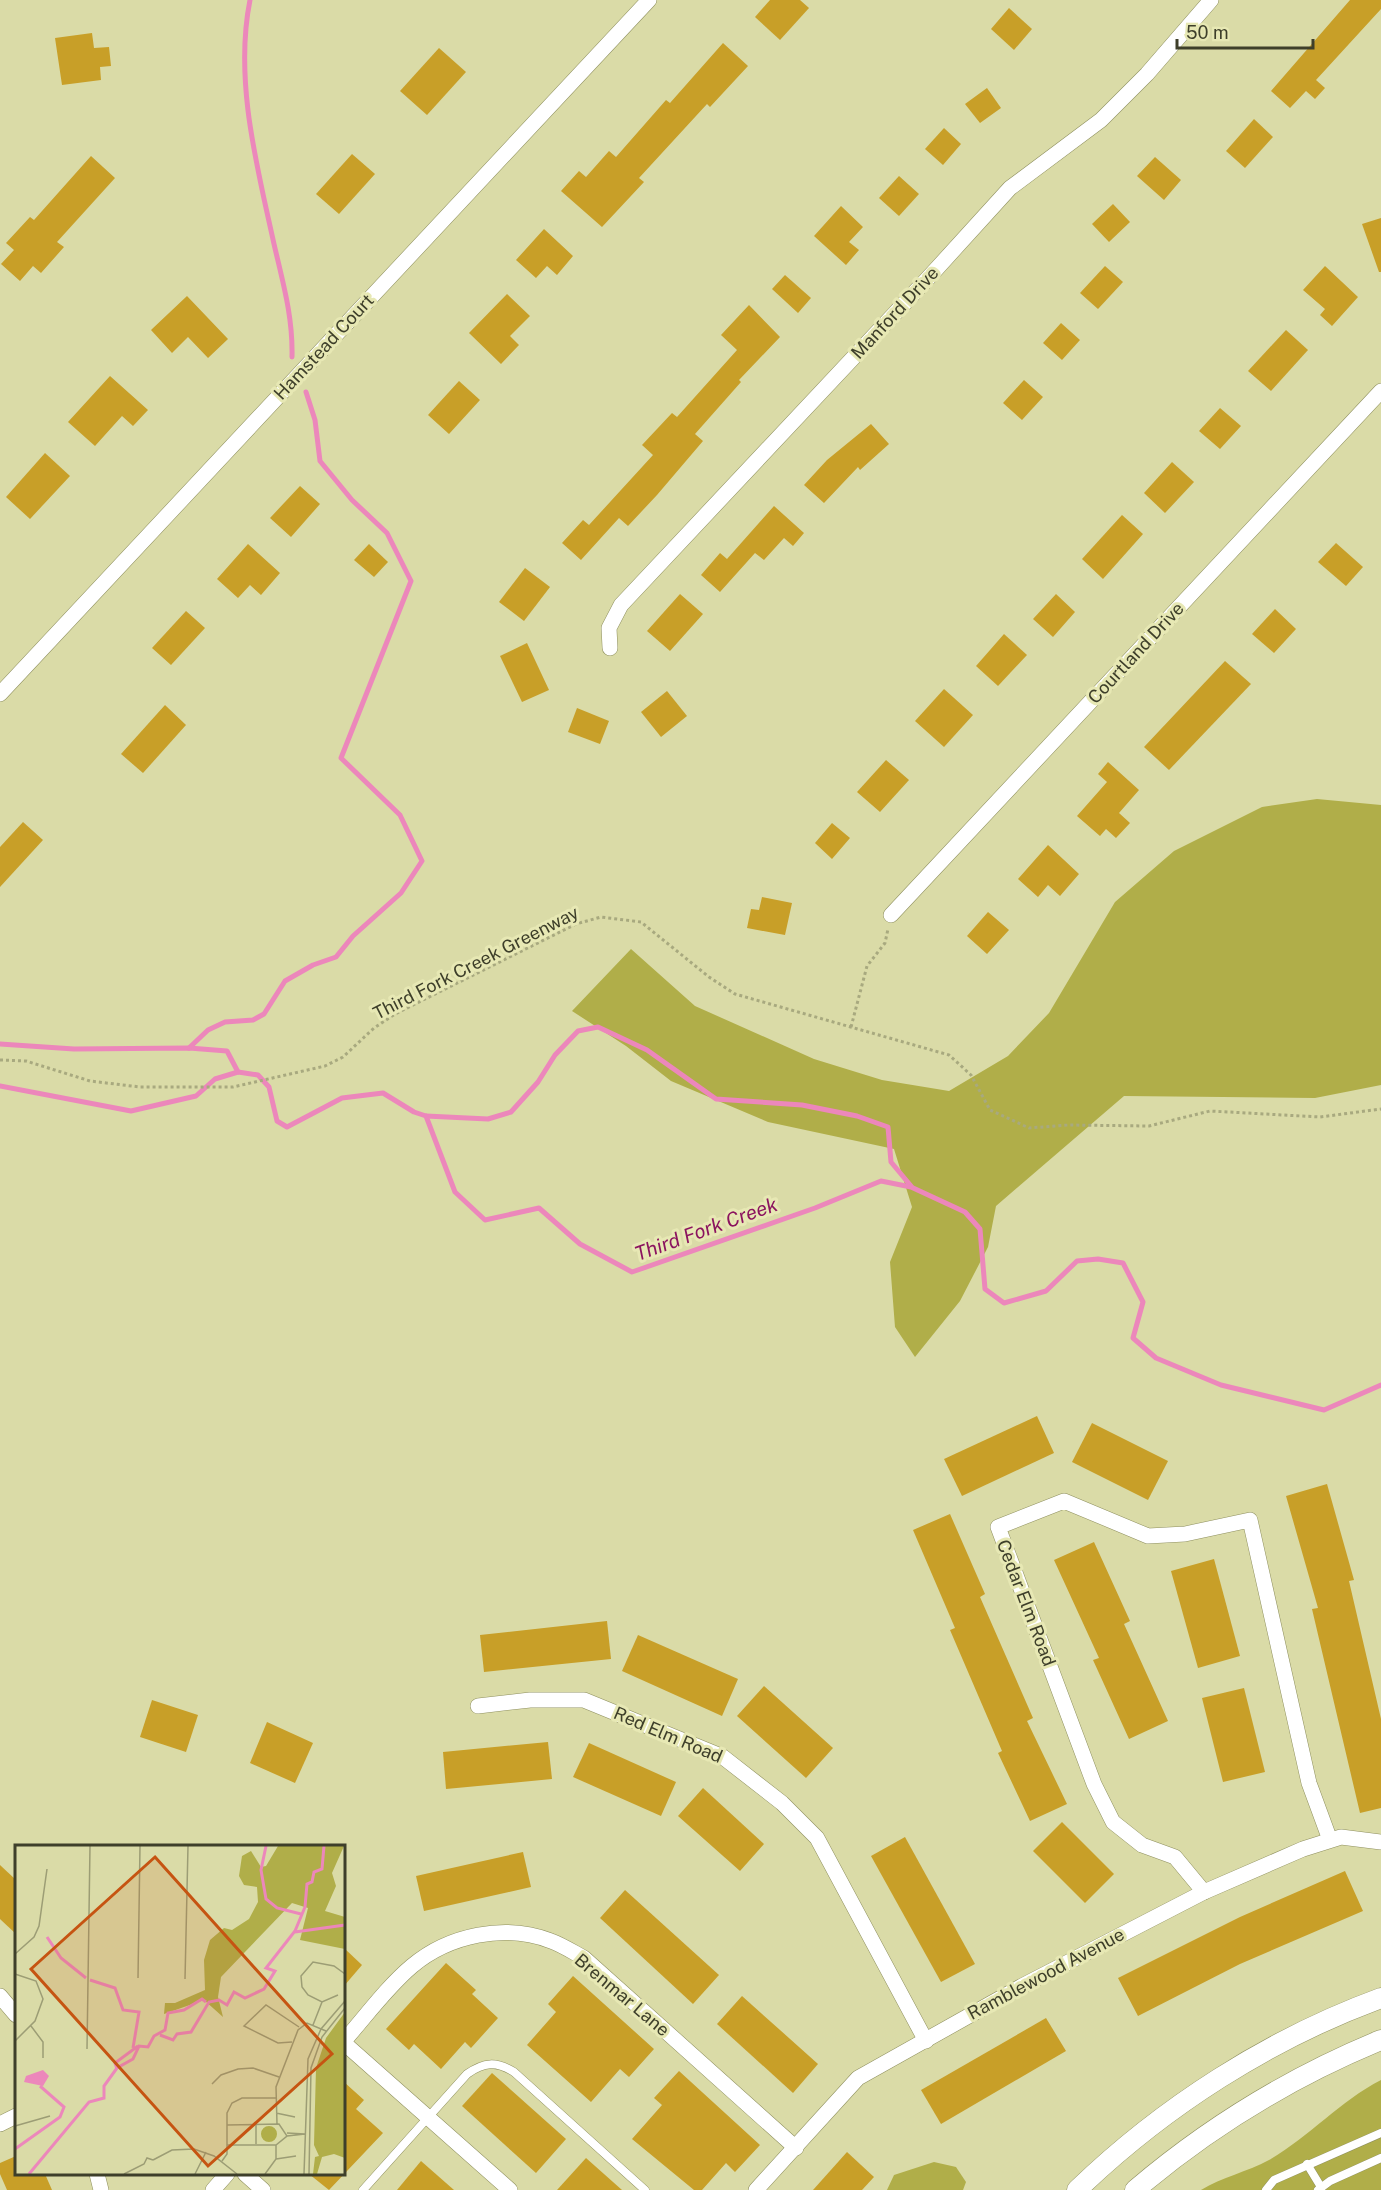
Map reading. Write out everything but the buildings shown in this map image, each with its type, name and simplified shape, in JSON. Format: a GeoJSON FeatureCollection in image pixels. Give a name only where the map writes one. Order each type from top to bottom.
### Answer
{"type":"FeatureCollection","features":[{"type":"Feature","properties":{"kind":"street","name":"Hamstead Court"},"geometry":{"type":"LineString","coordinates":[[0,694],[649,0]]}},
{"type":"Feature","properties":{"kind":"street","name":"Manford Drive"},"geometry":{"type":"LineString","coordinates":[[610,648],[609,628],[621,604],[935,271],[1010,188],[1101,120],[1147,74],[1211,0]]}},
{"type":"Feature","properties":{"kind":"street","name":"Courtland Drive"},"geometry":{"type":"LineString","coordinates":[[891,915],[1381,391]]}},
{"type":"Feature","properties":{"kind":"street","name":"Cedar Elm Road"},"geometry":{"type":"LineString","coordinates":[[1204,1893],[1175,1857],[1142,1845],[1113,1822],[1094,1784],[998,1527],[1064,1501],[1148,1536],[1185,1534],[1250,1520],[1309,1783],[1330,1840]]}},
{"type":"Feature","properties":{"kind":"street","name":"Red Elm Road"},"geometry":{"type":"LineString","coordinates":[[478,1706],[530,1700],[584,1700],[723,1757],[782,1803],[817,1838],[926,2041]]}},
{"type":"Feature","properties":{"kind":"street","name":"Ramblewood Avenue"},"geometry":{"type":"LineString","coordinates":[[756,2190],[858,2078],[1022,1986],[1204,1893],[1303,1849],[1341,1837],[1381,1842]]}},
{"type":"Feature","properties":{"kind":"street","name":"Brenmar Lane"},"geometry":{"type":"LineString","coordinates":[[345,2041],[398,1980],[427,1955],[479,1935],[496,1933],[535,1936],[552,1941],[591,1964],[795,2148]]}},
{"type":"Feature","properties":{"kind":"street"},"geometry":{"type":"LineString","coordinates":[[0,1996],[15,2014]]}},
{"type":"Feature","properties":{"kind":"street"},"geometry":{"type":"LineString","coordinates":[[1077,2190],[1150,2127],[1208,2086],[1286,2040],[1345,2011],[1381,1998]]}},
{"type":"Feature","properties":{"kind":"street"},"geometry":{"type":"LineString","coordinates":[[1135,2190],[1172,2159],[1227,2119],[1295,2080],[1381,2040]]}},
{"type":"Feature","properties":{"kind":"street"},"geometry":{"type":"LineString","coordinates":[[345,2043],[510,2190]]}},
{"type":"Feature","properties":{"kind":"street"},"geometry":{"type":"LineString","coordinates":[[0,2124],[15,2116]]}},
{"type":"Feature","properties":{"kind":"street"},"geometry":{"type":"LineString","coordinates":[[97,2175],[101,2190]]}},
{"type":"Feature","properties":{"kind":"street"},"geometry":{"type":"LineString","coordinates":[[213,2190],[225,2175]]}},
{"type":"Feature","properties":{"kind":"street"},"geometry":{"type":"LineString","coordinates":[[246,2175],[263,2190]]}},
{"type":"Feature","properties":{"kind":"lane"},"geometry":{"type":"LineString","coordinates":[[363,2190],[428,2116],[478,2066],[490,2063],[502,2065],[514,2072],[645,2190]]}},
{"type":"Feature","properties":{"kind":"lane"},"geometry":{"type":"LineString","coordinates":[[1266,2190],[1274,2180],[1381,2133]]}},
{"type":"Feature","properties":{"kind":"lane"},"geometry":{"type":"LineString","coordinates":[[1307,2164],[1319,2189],[1381,2158]]}},
{"type":"Feature","properties":{"kind":"path"},"geometry":{"type":"LineString","coordinates":[[851,1027],[867,966],[885,943],[891,915]]}},
{"type":"Feature","properties":{"kind":"path","name":"Third Fork Creek Greenway"},"geometry":{"type":"LineString","coordinates":[[0,1060],[26,1061],[90,1081],[140,1087],[233,1086],[309,1071],[343,1057],[374,1028],[395,1014],[576,924],[601,917],[641,922],[709,977],[735,994],[949,1055],[971,1075],[990,1110],[1029,1128],[1069,1125],[1149,1126],[1210,1111],[1320,1117],[1381,1109]]}},
{"type":"Feature","properties":{"kind":"shaded area"},"geometry":{"type":"Polygon","coordinates":[[[1317,799],[1381,805],[1381,1085],[1315,1098],[1124,1096],[996,1206],[988,1247],[960,1301],[915,1357],[895,1327],[890,1262],[912,1207],[894,1149],[768,1122],[671,1081],[626,1046],[572,1011],[631,949],[695,1006],[814,1059],[882,1080],[949,1091],[1008,1056],[1049,1013],[1115,902],[1174,851],[1262,807],[1317,799]]]}},
{"type":"Feature","properties":{"kind":"shaded area"},"geometry":{"type":"Polygon","coordinates":[[[1381,2080],[1381,2190],[1201,2190],[1284,2151],[1352,2098],[1381,2080]]]}},
{"type":"Feature","properties":{"kind":"shaded area"},"geometry":{"type":"Polygon","coordinates":[[[934,2162],[956,2167],[966,2182],[963,2190],[887,2190],[894,2175],[934,2162]]]}},
{"type":"Feature","properties":{"kind":"waterway"},"geometry":{"type":"LineString","coordinates":[[250,0],[246,30],[246,92],[255,154],[287,300],[292,357]]}},
{"type":"Feature","properties":{"kind":"waterway"},"geometry":{"type":"LineString","coordinates":[[189,1048],[208,1030],[225,1022],[253,1020],[264,1014],[285,981],[313,965],[336,957],[353,936],[401,893],[422,861],[400,815],[341,758],[411,581],[387,533],[352,500],[320,461],[315,420],[306,392]]}},
{"type":"Feature","properties":{"kind":"waterway"},"geometry":{"type":"LineString","coordinates":[[0,1086],[131,1111],[196,1096],[215,1079],[238,1072],[258,1075],[269,1087],[277,1121],[287,1127],[342,1098],[383,1093],[414,1112],[426,1116],[488,1119],[511,1112],[538,1082],[555,1055],[578,1031],[598,1027],[647,1050],[716,1099],[802,1105],[857,1116],[888,1127],[891,1162],[911,1186]]}},
{"type":"Feature","properties":{"kind":"waterway"},"geometry":{"type":"LineString","coordinates":[[0,1044],[74,1049],[189,1048],[227,1051],[238,1072]]}},
{"type":"Feature","properties":{"kind":"waterway","name":"Third Fork Creek"},"geometry":{"type":"LineString","coordinates":[[426,1116],[455,1192],[485,1220],[539,1208],[580,1244],[632,1272],[815,1208],[881,1181],[911,1187],[965,1212],[980,1229],[985,1289],[1004,1303],[1046,1291],[1077,1261],[1098,1259],[1123,1263],[1143,1302],[1133,1338],[1156,1358],[1221,1385],[1324,1410],[1381,1385]]}}]}
